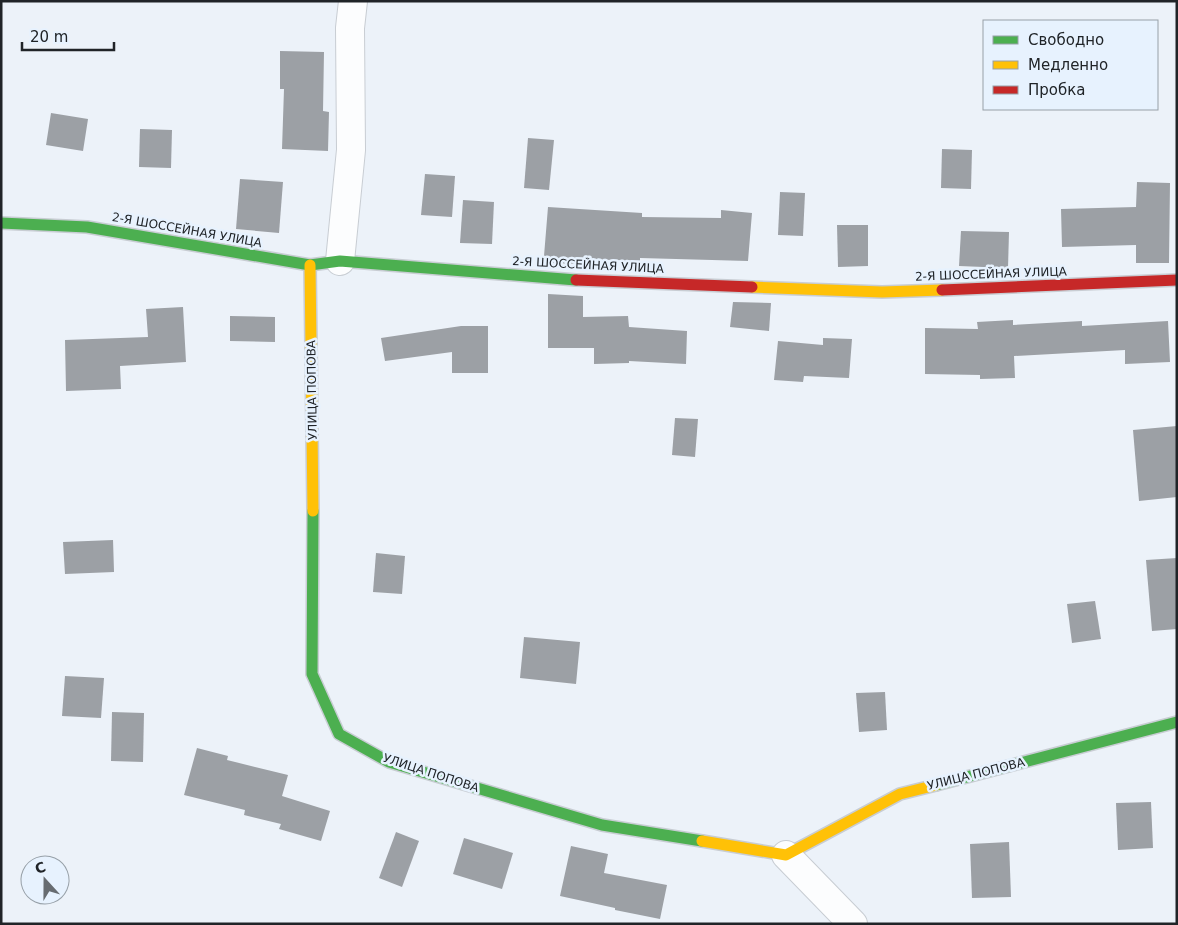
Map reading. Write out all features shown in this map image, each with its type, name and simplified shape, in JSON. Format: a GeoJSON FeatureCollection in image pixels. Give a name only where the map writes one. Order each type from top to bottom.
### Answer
{"type":"FeatureCollection","features":[{"type":"Feature","properties":{"kind":"street"},"geometry":{"type":"LineString","coordinates":[[340,261],[350,150],[350,28],[354,1]]}},
{"type":"Feature","properties":{"kind":"street","name":"2-Я ШОССЕЙНАЯ УЛИЦА"},"geometry":{"type":"LineString","coordinates":[[1,223],[87,227],[310,265],[340,261],[557,279],[882,292],[1177,280]]}},
{"type":"Feature","properties":{"kind":"street","name":"УЛИЦА ПОПОВА"},"geometry":{"type":"LineString","coordinates":[[310,265],[313,488],[312,674],[339,734],[388,762],[602,825],[786,855],[900,794],[1177,722]]}},
{"type":"Feature","properties":{"kind":"street"},"geometry":{"type":"LineString","coordinates":[[786,855],[853,924]]}},
{"type":"Feature","properties":{"kind":"building"},"geometry":{"type":"Polygon","coordinates":[[[280,51],[324,52],[323,111],[329,112],[328,151],[282,149],[284,89],[280,89],[280,51]]]}},
{"type":"Feature","properties":{"kind":"building"},"geometry":{"type":"Polygon","coordinates":[[[51,113],[88,119],[83,151],[46,145],[51,113]]]}},
{"type":"Feature","properties":{"kind":"building"},"geometry":{"type":"Polygon","coordinates":[[[140,129],[172,130],[171,168],[139,167],[140,129]]]}},
{"type":"Feature","properties":{"kind":"building"},"geometry":{"type":"Polygon","coordinates":[[[528,138],[554,140],[549,190],[524,188],[528,138]]]}},
{"type":"Feature","properties":{"kind":"building"},"geometry":{"type":"Polygon","coordinates":[[[942,149],[972,150],[971,189],[941,188],[942,149]]]}},
{"type":"Feature","properties":{"kind":"building"},"geometry":{"type":"Polygon","coordinates":[[[425,174],[455,176],[452,217],[421,215],[425,174]]]}},
{"type":"Feature","properties":{"kind":"building"},"geometry":{"type":"Polygon","coordinates":[[[240,179],[283,182],[279,233],[236,229],[240,179]]]}},
{"type":"Feature","properties":{"kind":"building"},"geometry":{"type":"Polygon","coordinates":[[[1137,182],[1170,183],[1169,263],[1136,263],[1136,245],[1062,247],[1061,209],[1136,207],[1137,182]]]}},
{"type":"Feature","properties":{"kind":"building"},"geometry":{"type":"Polygon","coordinates":[[[780,192],[805,193],[803,236],[778,235],[780,192]]]}},
{"type":"Feature","properties":{"kind":"building"},"geometry":{"type":"Polygon","coordinates":[[[463,200],[494,202],[492,244],[460,243],[463,200]]]}},
{"type":"Feature","properties":{"kind":"building"},"geometry":{"type":"Polygon","coordinates":[[[548,207],[642,213],[642,217],[721,218],[721,210],[752,213],[748,261],[640,258],[640,261],[584,259],[584,264],[549,263],[549,257],[544,256],[548,207]]]}},
{"type":"Feature","properties":{"kind":"building"},"geometry":{"type":"Polygon","coordinates":[[[837,225],[868,225],[868,266],[838,267],[837,225]]]}},
{"type":"Feature","properties":{"kind":"building"},"geometry":{"type":"Polygon","coordinates":[[[961,231],[1009,232],[1008,268],[959,266],[961,231]]]}},
{"type":"Feature","properties":{"kind":"building"},"geometry":{"type":"Polygon","coordinates":[[[548,294],[583,296],[583,317],[628,316],[629,327],[687,331],[686,364],[629,361],[629,363],[594,364],[594,348],[548,348],[548,294]]]}},
{"type":"Feature","properties":{"kind":"building"},"geometry":{"type":"Polygon","coordinates":[[[733,302],[771,303],[769,331],[730,327],[733,302]]]}},
{"type":"Feature","properties":{"kind":"building"},"geometry":{"type":"Polygon","coordinates":[[[183,307],[186,362],[120,366],[121,389],[66,391],[65,340],[148,337],[146,309],[183,307]]]}},
{"type":"Feature","properties":{"kind":"building"},"geometry":{"type":"Polygon","coordinates":[[[230,316],[275,317],[275,342],[230,341],[230,316]]]}},
{"type":"Feature","properties":{"kind":"building"},"geometry":{"type":"Polygon","coordinates":[[[1013,320],[1013,325],[1082,321],[1082,326],[1168,321],[1170,362],[1125,364],[1125,350],[1014,356],[1015,378],[980,379],[980,375],[925,374],[925,328],[978,329],[977,322],[1013,320]]]}},
{"type":"Feature","properties":{"kind":"building"},"geometry":{"type":"Polygon","coordinates":[[[461,326],[488,326],[488,373],[452,373],[452,352],[385,361],[381,338],[461,326]]]}},
{"type":"Feature","properties":{"kind":"building"},"geometry":{"type":"Polygon","coordinates":[[[823,338],[852,339],[849,378],[804,376],[803,382],[774,380],[778,341],[823,345],[823,338]]]}},
{"type":"Feature","properties":{"kind":"building"},"geometry":{"type":"Polygon","coordinates":[[[675,418],[698,419],[695,457],[672,455],[675,418]]]}},
{"type":"Feature","properties":{"kind":"building"},"geometry":{"type":"Polygon","coordinates":[[[1177,426],[1177,497],[1139,501],[1133,430],[1177,426]]]}},
{"type":"Feature","properties":{"kind":"building"},"geometry":{"type":"Polygon","coordinates":[[[113,540],[114,572],[65,574],[63,542],[113,540]]]}},
{"type":"Feature","properties":{"kind":"building"},"geometry":{"type":"Polygon","coordinates":[[[376,553],[405,556],[402,594],[373,592],[376,553]]]}},
{"type":"Feature","properties":{"kind":"building"},"geometry":{"type":"Polygon","coordinates":[[[1177,558],[1177,629],[1152,631],[1146,560],[1177,558]]]}},
{"type":"Feature","properties":{"kind":"building"},"geometry":{"type":"Polygon","coordinates":[[[1095,601],[1101,639],[1072,643],[1067,604],[1095,601]]]}},
{"type":"Feature","properties":{"kind":"building"},"geometry":{"type":"Polygon","coordinates":[[[524,637],[580,642],[576,684],[520,678],[524,637]]]}},
{"type":"Feature","properties":{"kind":"building"},"geometry":{"type":"Polygon","coordinates":[[[65,676],[104,678],[101,718],[62,716],[65,676]]]}},
{"type":"Feature","properties":{"kind":"building"},"geometry":{"type":"Polygon","coordinates":[[[885,692],[887,730],[859,732],[856,693],[885,692]]]}},
{"type":"Feature","properties":{"kind":"building"},"geometry":{"type":"Polygon","coordinates":[[[112,712],[144,713],[143,762],[111,761],[112,712]]]}},
{"type":"Feature","properties":{"kind":"building"},"geometry":{"type":"Polygon","coordinates":[[[197,748],[228,756],[227,760],[288,775],[282,796],[330,811],[321,841],[279,829],[281,824],[244,815],[245,810],[184,795],[197,748]]]}},
{"type":"Feature","properties":{"kind":"building"},"geometry":{"type":"Polygon","coordinates":[[[1151,802],[1153,848],[1118,850],[1116,803],[1151,802]]]}},
{"type":"Feature","properties":{"kind":"building"},"geometry":{"type":"Polygon","coordinates":[[[396,832],[419,841],[402,887],[379,878],[396,832]]]}},
{"type":"Feature","properties":{"kind":"building"},"geometry":{"type":"Polygon","coordinates":[[[464,838],[513,853],[502,889],[453,874],[464,838]]]}},
{"type":"Feature","properties":{"kind":"building"},"geometry":{"type":"Polygon","coordinates":[[[1009,842],[1011,897],[972,898],[970,844],[1009,842]]]}},
{"type":"Feature","properties":{"kind":"building"},"geometry":{"type":"Polygon","coordinates":[[[571,846],[608,854],[604,873],[667,885],[660,919],[560,896],[571,846]]]}},
{"type":"Feature","properties":{"kind":"traffic: fast"},"geometry":{"type":"LineString","coordinates":[[1,223],[87,227],[310,265],[340,261],[576,280]]}},
{"type":"Feature","properties":{"kind":"traffic: fast"},"geometry":{"type":"LineString","coordinates":[[313,511],[312,674],[339,734],[389,762],[602,825],[702,841]]}},
{"type":"Feature","properties":{"kind":"traffic: fast"},"geometry":{"type":"LineString","coordinates":[[936,785],[1177,722]]}},
{"type":"Feature","properties":{"kind":"traffic: slow"},"geometry":{"type":"LineString","coordinates":[[310,265],[313,511]]}},
{"type":"Feature","properties":{"kind":"traffic: slow"},"geometry":{"type":"LineString","coordinates":[[752,287],[882,292],[942,290]]}},
{"type":"Feature","properties":{"kind":"traffic: slow"},"geometry":{"type":"LineString","coordinates":[[702,841],[786,855],[900,794],[936,785]]}},
{"type":"Feature","properties":{"kind":"traffic: jam"},"geometry":{"type":"LineString","coordinates":[[576,280],[752,287]]}},
{"type":"Feature","properties":{"kind":"traffic: jam"},"geometry":{"type":"LineString","coordinates":[[942,290],[1177,280]]}}]}
